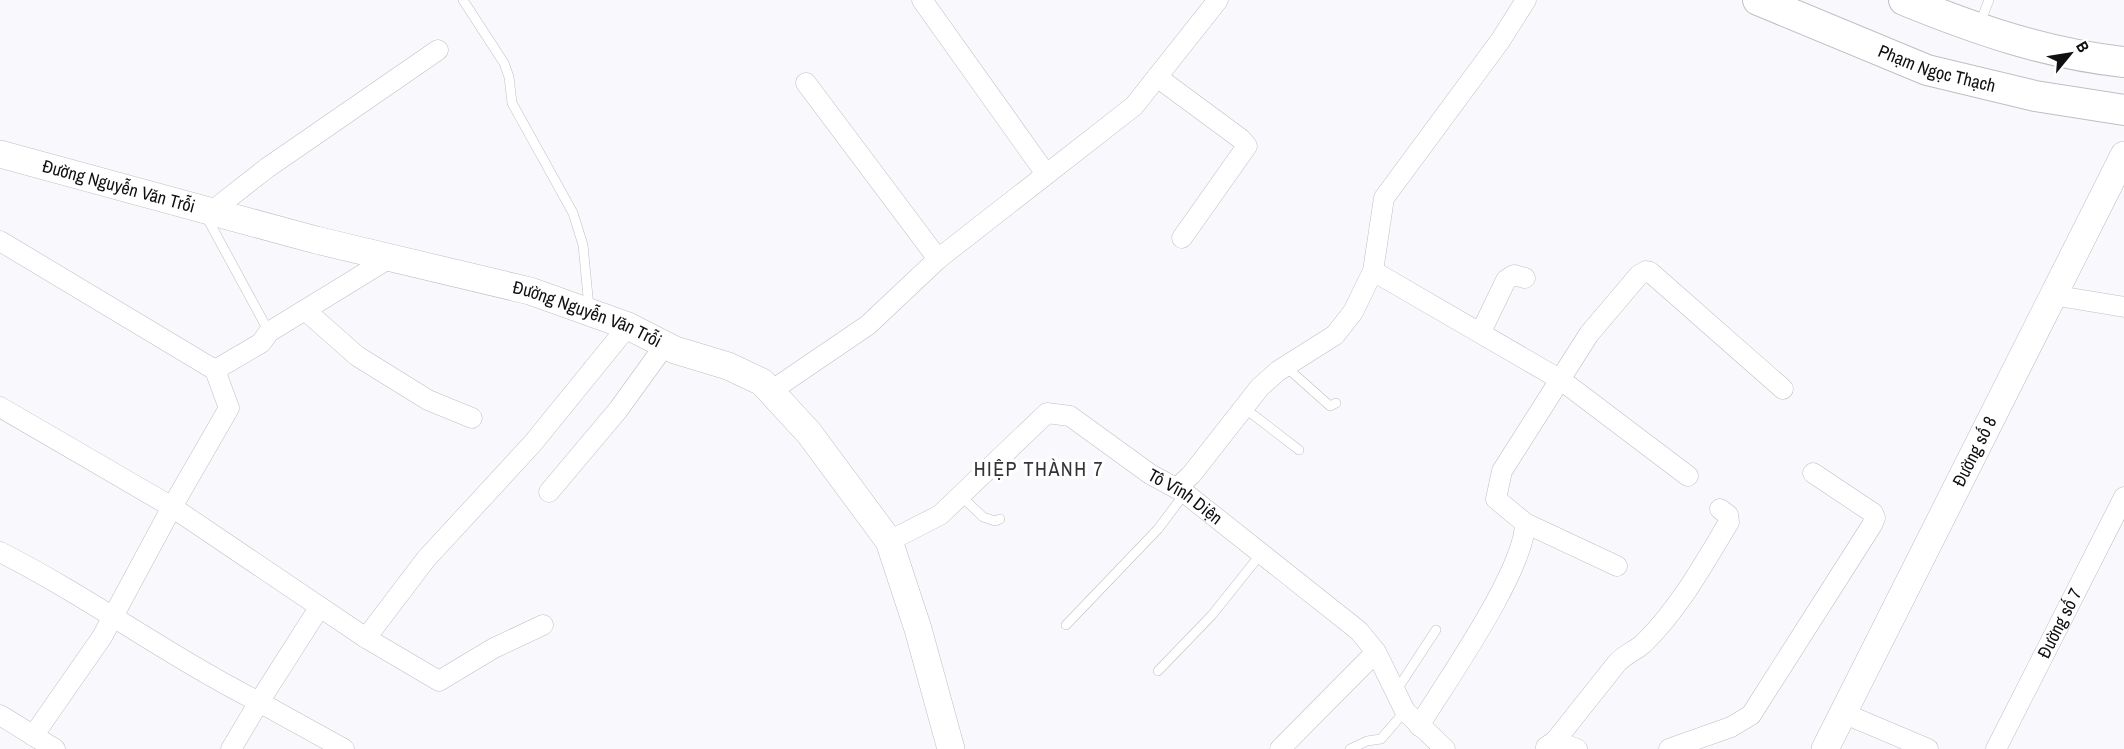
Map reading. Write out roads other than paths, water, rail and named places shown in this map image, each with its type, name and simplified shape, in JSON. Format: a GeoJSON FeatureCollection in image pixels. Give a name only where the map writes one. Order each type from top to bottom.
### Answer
{"type":"FeatureCollection","features":[{"type":"Feature","properties":{"kind":"main road","name":"Phạm Ngọc Thạch"},"geometry":{"type":"LineString","coordinates":[[1758,0],[1927,70],[2035,96],[2124,110]]}},
{"type":"Feature","properties":{"kind":"main road"},"geometry":{"type":"LineString","coordinates":[[1904,0],[2006,39],[2124,62]]}},
{"type":"Feature","properties":{"kind":"street"},"geometry":{"type":"LineString","coordinates":[[922,0],[1046,174]]}},
{"type":"Feature","properties":{"kind":"street"},"geometry":{"type":"LineString","coordinates":[[771,391],[868,325],[938,259],[1002,212],[1046,174],[1134,106],[1218,0]]}},
{"type":"Feature","properties":{"kind":"street"},"geometry":{"type":"LineString","coordinates":[[1181,490],[1260,387],[1285,366],[1335,335],[1353,312],[1373,271],[1383,198],[1500,41],[1526,0]]}},
{"type":"Feature","properties":{"kind":"street"},"geometry":{"type":"LineString","coordinates":[[207,210],[438,50]]}},
{"type":"Feature","properties":{"kind":"street"},"geometry":{"type":"LineString","coordinates":[[1157,77],[1241,139],[1247,146],[1182,238]]}},
{"type":"Feature","properties":{"kind":"street"},"geometry":{"type":"LineString","coordinates":[[806,83],[938,259]]}},
{"type":"Feature","properties":{"kind":"street","name":"Đường Nguyễn Văn Trỗi"},"geometry":{"type":"LineString","coordinates":[[0,154],[388,259],[530,291],[628,326],[665,345],[728,366],[762,382],[809,433],[890,541],[918,629],[951,749]]}},
{"type":"Feature","properties":{"kind":"street","name":"Đường số 8"},"geometry":{"type":"LineString","coordinates":[[1825,749],[2124,155]]}},
{"type":"Feature","properties":{"kind":"street"},"geometry":{"type":"LineString","coordinates":[[0,241],[215,370],[229,408],[172,507],[113,619],[33,736]]}},
{"type":"Feature","properties":{"kind":"street"},"geometry":{"type":"LineString","coordinates":[[215,370],[261,343],[269,332],[388,259]]}},
{"type":"Feature","properties":{"kind":"street"},"geometry":{"type":"LineString","coordinates":[[1373,271],[1561,380],[1688,476]]}},
{"type":"Feature","properties":{"kind":"street"},"geometry":{"type":"LineString","coordinates":[[1617,566],[1525,523],[1496,499],[1502,471],[1589,334],[1639,275],[1646,271],[1784,388]]}},
{"type":"Feature","properties":{"kind":"street"},"geometry":{"type":"LineString","coordinates":[[1481,332],[1506,280],[1514,275],[1525,278]]}},
{"type":"Feature","properties":{"kind":"street"},"geometry":{"type":"LineString","coordinates":[[2052,295],[2124,308]]}},
{"type":"Feature","properties":{"kind":"street"},"geometry":{"type":"LineString","coordinates":[[305,310],[357,356],[428,400],[472,418]]}},
{"type":"Feature","properties":{"kind":"street"},"geometry":{"type":"LineString","coordinates":[[366,638],[426,559],[533,442],[628,326]]}},
{"type":"Feature","properties":{"kind":"street"},"geometry":{"type":"LineString","coordinates":[[549,492],[618,410],[665,345]]}},
{"type":"Feature","properties":{"kind":"street"},"geometry":{"type":"LineString","coordinates":[[0,407],[172,507],[319,608],[439,681],[478,657],[543,625]]}},
{"type":"Feature","properties":{"kind":"street","name":"Tô Vĩnh Diện"},"geometry":{"type":"LineString","coordinates":[[890,541],[940,514],[1047,413],[1070,416],[1150,474],[1181,490],[1359,632],[1376,652],[1405,711],[1445,749]]}},
{"type":"Feature","properties":{"kind":"street"},"geometry":{"type":"LineString","coordinates":[[1669,749],[1731,728],[1751,715],[1872,525],[1875,518],[1873,513],[1813,474]]}},
{"type":"Feature","properties":{"kind":"street","name":"Đường số 7"},"geometry":{"type":"LineString","coordinates":[[1996,749],[2124,497]]}},
{"type":"Feature","properties":{"kind":"street"},"geometry":{"type":"LineString","coordinates":[[1549,745],[1617,663],[1626,653],[1641,645],[1687,591],[1729,522],[1728,515],[1720,509]]}},
{"type":"Feature","properties":{"kind":"street"},"geometry":{"type":"LineString","coordinates":[[1419,726],[1502,589],[1525,538],[1525,523]]}},
{"type":"Feature","properties":{"kind":"street"},"geometry":{"type":"LineString","coordinates":[[0,552],[71,589],[113,619],[209,677],[344,749]]}},
{"type":"Feature","properties":{"kind":"street"},"geometry":{"type":"LineString","coordinates":[[231,749],[319,608]]}},
{"type":"Feature","properties":{"kind":"street"},"geometry":{"type":"LineString","coordinates":[[1280,749],[1376,652]]}},
{"type":"Feature","properties":{"kind":"street"},"geometry":{"type":"LineString","coordinates":[[1843,713],[1928,749]]}},
{"type":"Feature","properties":{"kind":"street"},"geometry":{"type":"LineString","coordinates":[[0,715],[55,749]]}},
{"type":"Feature","properties":{"kind":"street"},"geometry":{"type":"LineString","coordinates":[[1549,745],[1577,749]]}},
{"type":"Feature","properties":{"kind":"lane"},"geometry":{"type":"LineString","coordinates":[[463,0],[504,63],[509,77],[512,103],[573,213],[583,245],[590,313]]}},
{"type":"Feature","properties":{"kind":"lane"},"geometry":{"type":"LineString","coordinates":[[1978,28],[1989,0]]}},
{"type":"Feature","properties":{"kind":"lane"},"geometry":{"type":"LineString","coordinates":[[207,210],[269,332]]}},
{"type":"Feature","properties":{"kind":"lane"},"geometry":{"type":"LineString","coordinates":[[1285,366],[1330,406],[1336,402]]}},
{"type":"Feature","properties":{"kind":"lane"},"geometry":{"type":"LineString","coordinates":[[1243,407],[1299,450]]}},
{"type":"Feature","properties":{"kind":"lane"},"geometry":{"type":"LineString","coordinates":[[1066,625],[1158,529],[1181,490]]}},
{"type":"Feature","properties":{"kind":"lane"},"geometry":{"type":"LineString","coordinates":[[961,496],[983,518],[994,521],[999,519]]}},
{"type":"Feature","properties":{"kind":"lane"},"geometry":{"type":"LineString","coordinates":[[1158,671],[1212,615],[1260,555]]}},
{"type":"Feature","properties":{"kind":"lane"},"geometry":{"type":"LineString","coordinates":[[1395,693],[1436,630]]}},
{"type":"Feature","properties":{"kind":"lane"},"geometry":{"type":"LineString","coordinates":[[1350,749],[1366,741],[1382,739],[1405,711]]}},
{"type":"Feature","properties":{"kind":"district","name":"HIỆP THÀNH 7"},"geometry":{"type":"Point","coordinates":[1039,469]}}]}
